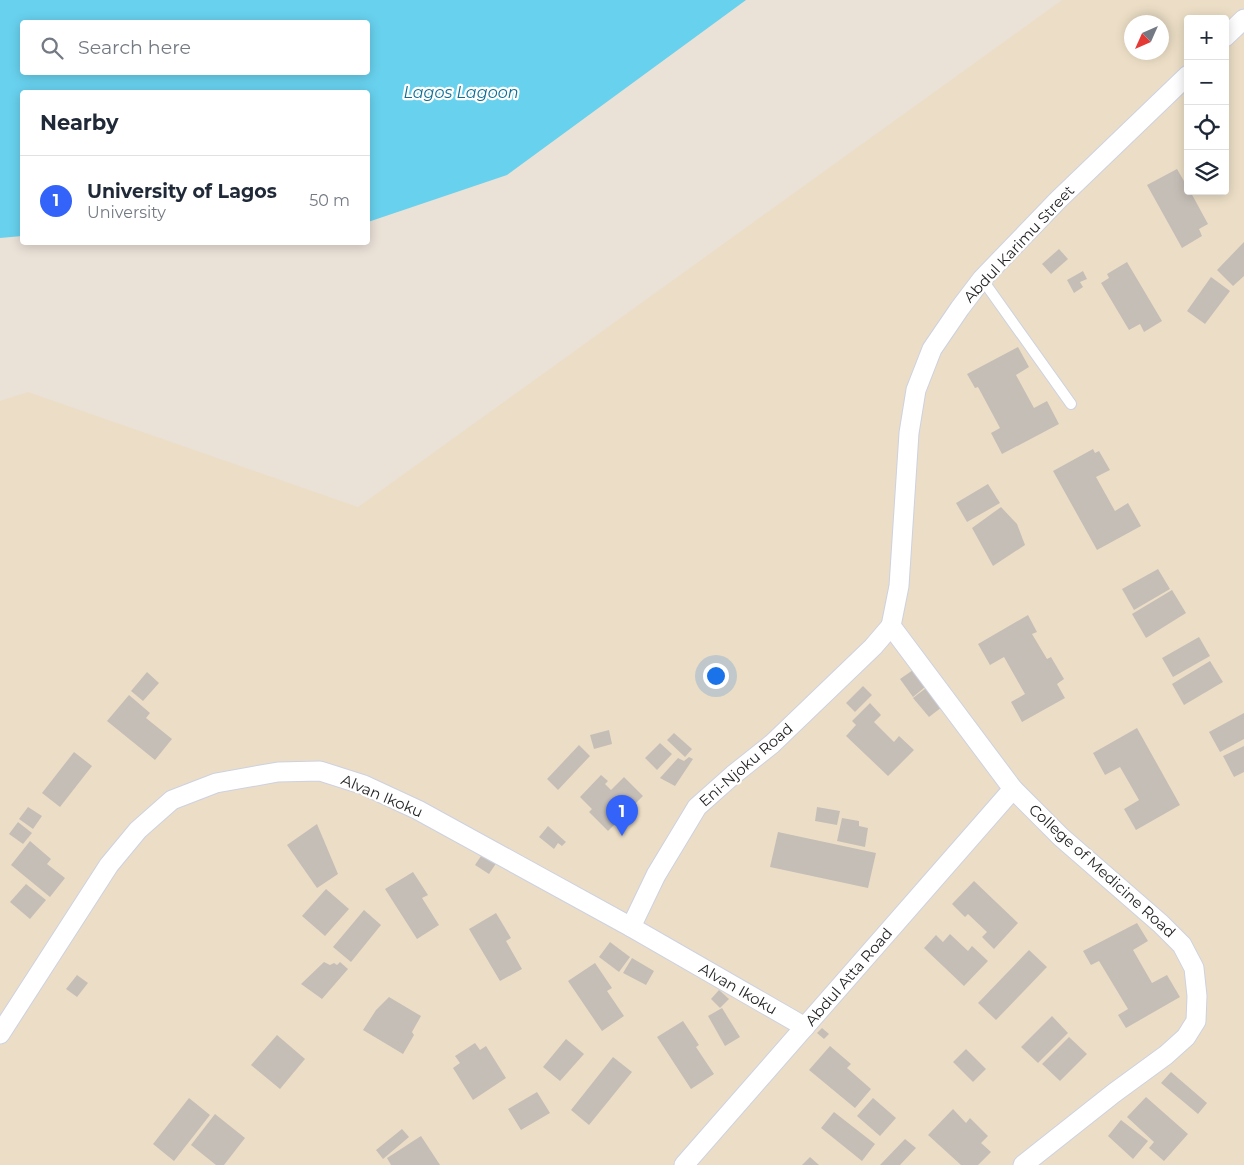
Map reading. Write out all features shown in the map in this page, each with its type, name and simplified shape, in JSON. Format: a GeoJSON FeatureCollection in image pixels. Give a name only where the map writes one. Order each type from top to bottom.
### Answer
{"type":"FeatureCollection","features":[{"type":"Feature","properties":{"kind":"street"},"geometry":{"type":"LineString","coordinates":[[1229,33],[1244,19]]}},
{"type":"Feature","properties":{"kind":"street","name":"Abdul Karimu Street"},"geometry":{"type":"LineString","coordinates":[[891,626],[899,586],[909,433],[916,390],[932,349],[982,279],[1058,200],[1184,79]]}},
{"type":"Feature","properties":{"kind":"street","name":"College of Medicine Road"},"geometry":{"type":"LineString","coordinates":[[891,626],[1013,789],[1061,837],[1161,924],[1182,945],[1194,968],[1197,996],[1196,1021],[1186,1037],[1166,1055],[1114,1093],[1023,1165]]}},
{"type":"Feature","properties":{"kind":"street","name":"Eni-Njoku Road"},"geometry":{"type":"LineString","coordinates":[[631,927],[656,875],[697,807],[772,744],[873,647],[891,626]]}},
{"type":"Feature","properties":{"kind":"street","name":"Alvan Ikoku"},"geometry":{"type":"LineString","coordinates":[[0,1034],[104,872],[138,830],[172,800],[216,783],[269,774],[320,771],[364,785],[418,810],[631,927],[805,1027]]}},
{"type":"Feature","properties":{"kind":"street","name":"Abdul Atta Road"},"geometry":{"type":"LineString","coordinates":[[684,1165],[1013,789]]}},
{"type":"Feature","properties":{"kind":"lane"},"geometry":{"type":"LineString","coordinates":[[982,279],[1071,404]]}},
{"type":"Feature","properties":{"kind":"shaded area"},"geometry":{"type":"Polygon","coordinates":[[[1062,0],[1244,0],[1244,1165],[0,1165],[0,401],[28,392],[358,507],[1062,0]]]}},
{"type":"Feature","properties":{"kind":"water","name":"Lagos Lagoon"},"geometry":{"type":"Polygon","coordinates":[[[0,0],[746,0],[507,175],[370,221],[370,90],[20,90],[20,236],[0,238],[0,0]]]}},
{"type":"Feature","properties":{"kind":"building"},"geometry":{"type":"Polygon","coordinates":[[[1177,169],[1184,181],[1184,195],[1192,195],[1208,224],[1199,229],[1202,236],[1182,248],[1147,185],[1177,169]]]}},
{"type":"Feature","properties":{"kind":"building"},"geometry":{"type":"Polygon","coordinates":[[[1244,242],[1244,276],[1233,286],[1217,270],[1244,242]]]}},
{"type":"Feature","properties":{"kind":"building"},"geometry":{"type":"Polygon","coordinates":[[[1059,249],[1068,259],[1051,274],[1042,264],[1059,249]]]}},
{"type":"Feature","properties":{"kind":"building"},"geometry":{"type":"Polygon","coordinates":[[[1127,262],[1162,321],[1144,332],[1140,324],[1129,330],[1101,283],[1109,278],[1107,274],[1127,262]]]}},
{"type":"Feature","properties":{"kind":"building"},"geometry":{"type":"Polygon","coordinates":[[[1083,271],[1087,279],[1080,282],[1083,287],[1074,293],[1067,280],[1083,271]]]}},
{"type":"Feature","properties":{"kind":"building"},"geometry":{"type":"Polygon","coordinates":[[[1211,277],[1230,291],[1205,324],[1187,311],[1211,277]]]}},
{"type":"Feature","properties":{"kind":"building"},"geometry":{"type":"Polygon","coordinates":[[[1018,347],[1029,367],[1016,375],[1034,408],[1047,401],[1059,424],[1002,454],[991,433],[1000,428],[978,387],[975,388],[967,374],[1018,347]]]}},
{"type":"Feature","properties":{"kind":"building"},"geometry":{"type":"Polygon","coordinates":[[[1093,449],[1095,453],[1099,451],[1110,470],[1096,477],[1115,511],[1128,503],[1141,526],[1097,550],[1053,471],[1093,449]]]}},
{"type":"Feature","properties":{"kind":"building"},"geometry":{"type":"Polygon","coordinates":[[[988,484],[1000,503],[967,522],[956,503],[988,484]]]}},
{"type":"Feature","properties":{"kind":"building"},"geometry":{"type":"Polygon","coordinates":[[[1001,507],[1017,524],[1025,545],[993,566],[972,528],[1001,507]]]}},
{"type":"Feature","properties":{"kind":"building"},"geometry":{"type":"Polygon","coordinates":[[[1158,569],[1170,589],[1134,610],[1122,589],[1158,569]]]}},
{"type":"Feature","properties":{"kind":"building"},"geometry":{"type":"Polygon","coordinates":[[[1172,590],[1186,613],[1146,638],[1132,614],[1172,590]]]}},
{"type":"Feature","properties":{"kind":"building"},"geometry":{"type":"Polygon","coordinates":[[[1028,615],[1037,632],[1032,634],[1047,659],[1051,657],[1064,679],[1057,684],[1065,698],[1022,722],[1011,702],[1025,694],[1004,657],[990,665],[978,644],[1028,615]]]}},
{"type":"Feature","properties":{"kind":"building"},"geometry":{"type":"Polygon","coordinates":[[[1199,637],[1210,656],[1173,677],[1162,658],[1199,637]]]}},
{"type":"Feature","properties":{"kind":"building"},"geometry":{"type":"Polygon","coordinates":[[[1210,661],[1223,682],[1184,705],[1172,684],[1210,661]]]}},
{"type":"Feature","properties":{"kind":"building"},"geometry":{"type":"Polygon","coordinates":[[[913,670],[925,687],[913,697],[900,679],[913,670]]]}},
{"type":"Feature","properties":{"kind":"building"},"geometry":{"type":"Polygon","coordinates":[[[147,672],[159,683],[143,701],[131,691],[147,672]]]}},
{"type":"Feature","properties":{"kind":"building"},"geometry":{"type":"Polygon","coordinates":[[[863,686],[872,695],[855,712],[846,703],[863,686]]]}},
{"type":"Feature","properties":{"kind":"building"},"geometry":{"type":"Polygon","coordinates":[[[926,688],[942,707],[929,717],[913,698],[926,688]]]}},
{"type":"Feature","properties":{"kind":"building"},"geometry":{"type":"Polygon","coordinates":[[[129,695],[150,713],[146,718],[172,739],[155,760],[107,721],[129,695]]]}},
{"type":"Feature","properties":{"kind":"building"},"geometry":{"type":"Polygon","coordinates":[[[870,703],[881,715],[874,722],[894,742],[899,736],[914,750],[888,776],[846,736],[856,725],[852,721],[870,703]]]}},
{"type":"Feature","properties":{"kind":"building"},"geometry":{"type":"Polygon","coordinates":[[[1244,713],[1244,739],[1220,752],[1209,732],[1244,713]]]}},
{"type":"Feature","properties":{"kind":"building"},"geometry":{"type":"Polygon","coordinates":[[[1137,728],[1180,805],[1136,830],[1124,809],[1139,800],[1120,767],[1105,775],[1093,753],[1137,728]]]}},
{"type":"Feature","properties":{"kind":"building"},"geometry":{"type":"Polygon","coordinates":[[[609,730],[612,744],[594,749],[590,735],[609,730]]]}},
{"type":"Feature","properties":{"kind":"building"},"geometry":{"type":"Polygon","coordinates":[[[674,733],[692,749],[685,757],[667,740],[674,733]]]}},
{"type":"Feature","properties":{"kind":"building"},"geometry":{"type":"Polygon","coordinates":[[[660,743],[672,754],[657,770],[645,758],[660,743]]]}},
{"type":"Feature","properties":{"kind":"building"},"geometry":{"type":"Polygon","coordinates":[[[579,745],[590,756],[558,790],[547,779],[579,745]]]}},
{"type":"Feature","properties":{"kind":"building"},"geometry":{"type":"Polygon","coordinates":[[[1244,746],[1244,772],[1234,777],[1223,756],[1244,746]]]}},
{"type":"Feature","properties":{"kind":"building"},"geometry":{"type":"Polygon","coordinates":[[[74,752],[92,766],[60,807],[42,793],[74,752]]]}},
{"type":"Feature","properties":{"kind":"building"},"geometry":{"type":"Polygon","coordinates":[[[689,757],[693,759],[675,786],[660,778],[678,758],[684,761],[689,757]]]}},
{"type":"Feature","properties":{"kind":"building"},"geometry":{"type":"Polygon","coordinates":[[[601,775],[608,781],[605,784],[611,790],[624,777],[643,796],[608,831],[589,812],[592,809],[580,797],[601,775]]]}},
{"type":"Feature","properties":{"kind":"building"},"geometry":{"type":"Polygon","coordinates":[[[28,807],[42,816],[33,829],[19,819],[28,807]]]}},
{"type":"Feature","properties":{"kind":"building"},"geometry":{"type":"Polygon","coordinates":[[[817,807],[840,811],[837,825],[815,821],[817,807]]]}},
{"type":"Feature","properties":{"kind":"building"},"geometry":{"type":"Polygon","coordinates":[[[842,818],[859,821],[859,826],[868,828],[865,847],[837,841],[842,818]]]}},
{"type":"Feature","properties":{"kind":"building"},"geometry":{"type":"Polygon","coordinates":[[[18,822],[32,833],[23,844],[9,834],[18,822]]]}},
{"type":"Feature","properties":{"kind":"building"},"geometry":{"type":"Polygon","coordinates":[[[317,824],[338,874],[317,888],[287,845],[317,824]]]}},
{"type":"Feature","properties":{"kind":"building"},"geometry":{"type":"Polygon","coordinates":[[[548,826],[566,842],[562,846],[558,843],[554,849],[539,837],[548,826]]]}},
{"type":"Feature","properties":{"kind":"building"},"geometry":{"type":"Polygon","coordinates":[[[778,832],[876,853],[868,888],[770,867],[778,832]]]}},
{"type":"Feature","properties":{"kind":"building"},"geometry":{"type":"Polygon","coordinates":[[[30,841],[51,859],[47,864],[65,878],[50,897],[11,865],[30,841]]]}},
{"type":"Feature","properties":{"kind":"building"},"geometry":{"type":"Polygon","coordinates":[[[485,850],[499,859],[489,874],[475,865],[485,850]]]}},
{"type":"Feature","properties":{"kind":"building"},"geometry":{"type":"Polygon","coordinates":[[[413,872],[428,895],[422,898],[439,925],[417,939],[385,889],[413,872]]]}},
{"type":"Feature","properties":{"kind":"building"},"geometry":{"type":"Polygon","coordinates":[[[974,881],[1018,923],[994,949],[982,937],[987,932],[968,914],[965,917],[952,904],[974,881]]]}},
{"type":"Feature","properties":{"kind":"building"},"geometry":{"type":"Polygon","coordinates":[[[26,884],[46,900],[30,919],[10,902],[26,884]]]}},
{"type":"Feature","properties":{"kind":"building"},"geometry":{"type":"Polygon","coordinates":[[[326,889],[349,909],[325,936],[302,916],[326,889]]]}},
{"type":"Feature","properties":{"kind":"building"},"geometry":{"type":"Polygon","coordinates":[[[364,910],[381,925],[351,962],[333,947],[364,910]]]}},
{"type":"Feature","properties":{"kind":"building"},"geometry":{"type":"Polygon","coordinates":[[[496,913],[511,938],[506,941],[522,969],[500,981],[469,929],[496,913]]]}},
{"type":"Feature","properties":{"kind":"building"},"geometry":{"type":"Polygon","coordinates":[[[1137,923],[1148,941],[1133,950],[1152,983],[1167,975],[1180,997],[1126,1028],[1118,1015],[1128,1009],[1099,961],[1091,965],[1083,951],[1137,923]]]}},
{"type":"Feature","properties":{"kind":"building"},"geometry":{"type":"Polygon","coordinates":[[[950,934],[968,951],[972,946],[988,961],[964,986],[924,948],[936,935],[943,942],[950,934]]]}},
{"type":"Feature","properties":{"kind":"building"},"geometry":{"type":"Polygon","coordinates":[[[610,942],[630,957],[619,972],[599,957],[610,942]]]}},
{"type":"Feature","properties":{"kind":"building"},"geometry":{"type":"Polygon","coordinates":[[[1029,950],[1047,967],[996,1020],[978,1003],[1029,950]]]}},
{"type":"Feature","properties":{"kind":"building"},"geometry":{"type":"Polygon","coordinates":[[[632,958],[654,971],[646,985],[623,973],[632,958]]]}},
{"type":"Feature","properties":{"kind":"building"},"geometry":{"type":"Polygon","coordinates":[[[324,962],[330,965],[334,963],[337,965],[340,962],[348,969],[322,999],[301,984],[324,962]]]}},
{"type":"Feature","properties":{"kind":"building"},"geometry":{"type":"Polygon","coordinates":[[[595,963],[612,988],[607,991],[624,1016],[602,1031],[568,981],[595,963]]]}},
{"type":"Feature","properties":{"kind":"building"},"geometry":{"type":"Polygon","coordinates":[[[77,975],[88,983],[77,997],[66,989],[77,975]]]}},
{"type":"Feature","properties":{"kind":"building"},"geometry":{"type":"Polygon","coordinates":[[[719,990],[729,999],[720,1008],[711,999],[719,990]]]}},
{"type":"Feature","properties":{"kind":"building"},"geometry":{"type":"Polygon","coordinates":[[[389,997],[421,1016],[412,1032],[414,1035],[403,1054],[363,1030],[376,1010],[389,997]]]}},
{"type":"Feature","properties":{"kind":"building"},"geometry":{"type":"Polygon","coordinates":[[[722,1008],[740,1037],[725,1046],[708,1016],[722,1008]]]}},
{"type":"Feature","properties":{"kind":"building"},"geometry":{"type":"Polygon","coordinates":[[[1052,1016],[1068,1033],[1038,1063],[1021,1047],[1052,1016]]]}},
{"type":"Feature","properties":{"kind":"building"},"geometry":{"type":"Polygon","coordinates":[[[683,1021],[699,1045],[696,1047],[714,1074],[691,1089],[657,1037],[683,1021]]]}},
{"type":"Feature","properties":{"kind":"building"},"geometry":{"type":"Polygon","coordinates":[[[822,1028],[829,1034],[824,1039],[817,1033],[822,1028]]]}},
{"type":"Feature","properties":{"kind":"building"},"geometry":{"type":"Polygon","coordinates":[[[277,1035],[305,1059],[280,1089],[251,1065],[277,1035]]]}},
{"type":"Feature","properties":{"kind":"building"},"geometry":{"type":"Polygon","coordinates":[[[1069,1037],[1087,1054],[1060,1081],[1042,1064],[1069,1037]]]}},
{"type":"Feature","properties":{"kind":"building"},"geometry":{"type":"Polygon","coordinates":[[[566,1039],[584,1054],[560,1081],[543,1067],[566,1039]]]}},
{"type":"Feature","properties":{"kind":"building"},"geometry":{"type":"Polygon","coordinates":[[[475,1043],[480,1050],[486,1046],[506,1078],[473,1100],[453,1068],[460,1063],[455,1056],[475,1043]]]}},
{"type":"Feature","properties":{"kind":"building"},"geometry":{"type":"Polygon","coordinates":[[[830,1046],[851,1064],[847,1068],[871,1089],[855,1108],[809,1070],[830,1046]]]}},
{"type":"Feature","properties":{"kind":"building"},"geometry":{"type":"Polygon","coordinates":[[[966,1049],[986,1069],[973,1082],[953,1062],[966,1049]]]}},
{"type":"Feature","properties":{"kind":"building"},"geometry":{"type":"Polygon","coordinates":[[[613,1057],[632,1072],[589,1125],[571,1110],[613,1057]]]}},
{"type":"Feature","properties":{"kind":"building"},"geometry":{"type":"Polygon","coordinates":[[[1171,1072],[1207,1103],[1198,1114],[1161,1083],[1171,1072]]]}},
{"type":"Feature","properties":{"kind":"building"},"geometry":{"type":"Polygon","coordinates":[[[537,1092],[550,1113],[521,1130],[508,1109],[537,1092]]]}},
{"type":"Feature","properties":{"kind":"building"},"geometry":{"type":"Polygon","coordinates":[[[1146,1097],[1188,1134],[1164,1161],[1149,1148],[1154,1142],[1127,1117],[1146,1097]]]}},
{"type":"Feature","properties":{"kind":"building"},"geometry":{"type":"Polygon","coordinates":[[[189,1098],[210,1115],[174,1161],[153,1144],[189,1098]]]}},
{"type":"Feature","properties":{"kind":"building"},"geometry":{"type":"Polygon","coordinates":[[[873,1098],[896,1118],[880,1136],[857,1116],[873,1098]]]}},
{"type":"Feature","properties":{"kind":"building"},"geometry":{"type":"Polygon","coordinates":[[[953,1109],[966,1123],[970,1118],[988,1136],[981,1143],[991,1152],[978,1165],[961,1165],[928,1135],[953,1109]]]}},
{"type":"Feature","properties":{"kind":"building"},"geometry":{"type":"Polygon","coordinates":[[[834,1112],[875,1144],[862,1161],[821,1128],[834,1112]]]}},
{"type":"Feature","properties":{"kind":"building"},"geometry":{"type":"Polygon","coordinates":[[[215,1114],[245,1138],[224,1165],[216,1165],[191,1145],[215,1114]]]}},
{"type":"Feature","properties":{"kind":"building"},"geometry":{"type":"Polygon","coordinates":[[[1121,1120],[1148,1141],[1133,1159],[1108,1136],[1121,1120]]]}},
{"type":"Feature","properties":{"kind":"building"},"geometry":{"type":"Polygon","coordinates":[[[402,1129],[409,1137],[383,1159],[376,1150],[402,1129]]]}},
{"type":"Feature","properties":{"kind":"building"},"geometry":{"type":"Polygon","coordinates":[[[421,1136],[440,1165],[391,1165],[387,1158],[421,1136]]]}},
{"type":"Feature","properties":{"kind":"building"},"geometry":{"type":"Polygon","coordinates":[[[905,1139],[916,1148],[900,1165],[880,1165],[905,1139]]]}},
{"type":"Feature","properties":{"kind":"building"},"geometry":{"type":"Polygon","coordinates":[[[810,1157],[819,1165],[802,1165],[810,1157]]]}},
{"type":"Feature","properties":{"kind":"place","name":"University of Lagos"},"geometry":{"type":"Point","coordinates":[622,836]}}]}
